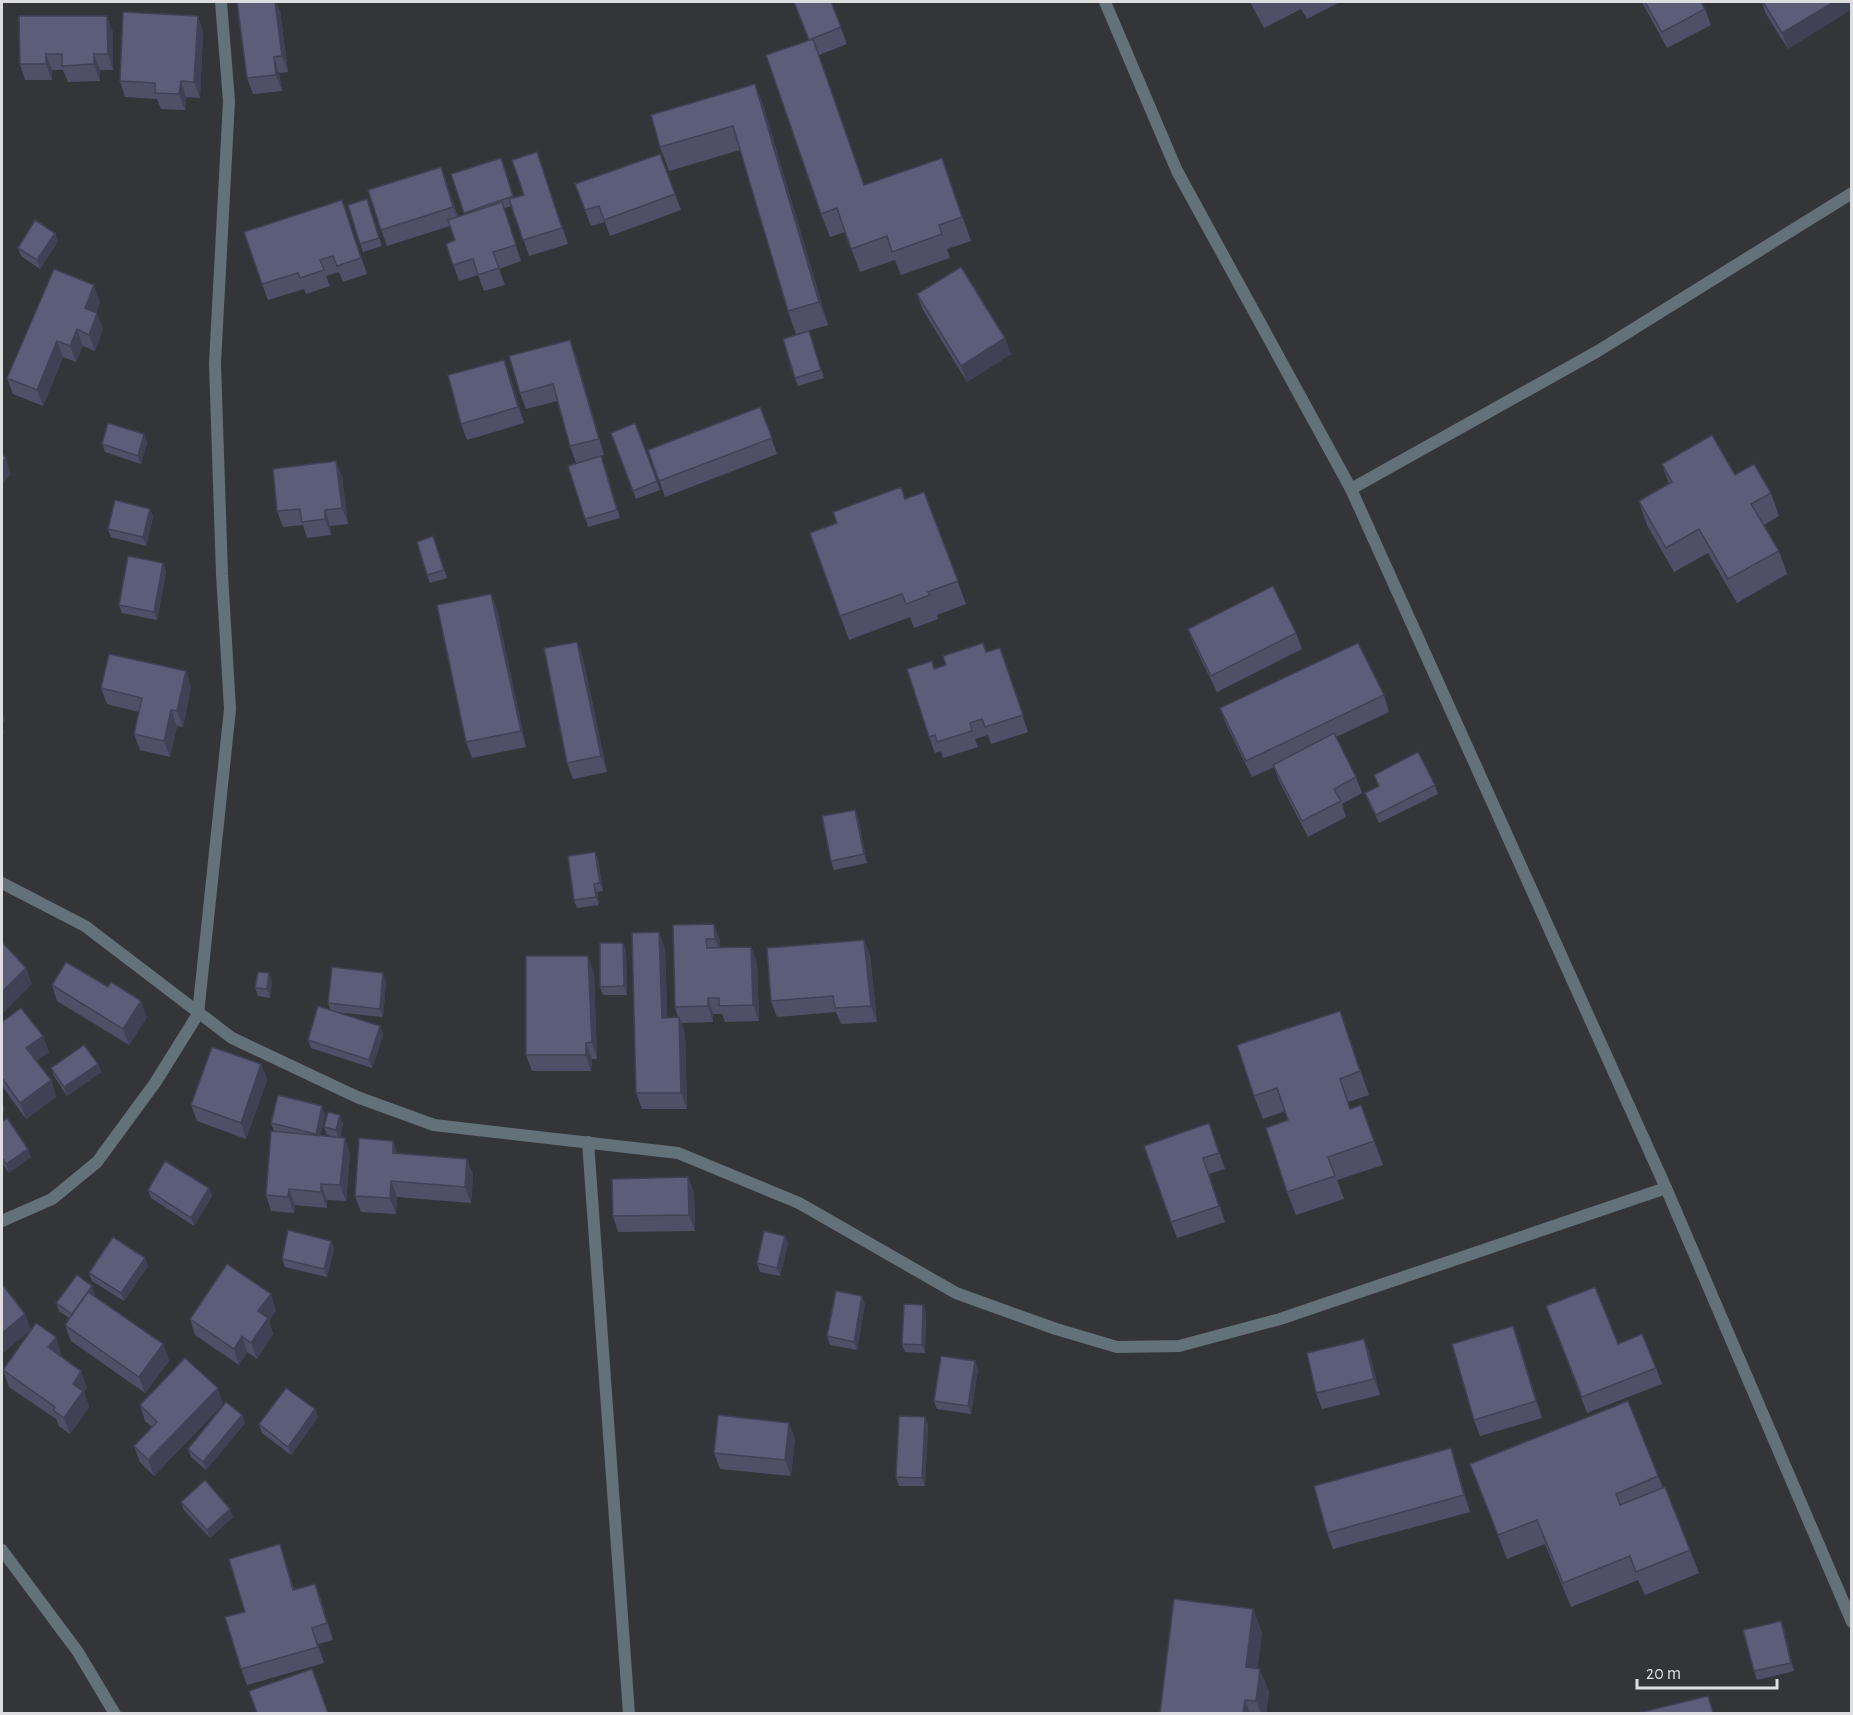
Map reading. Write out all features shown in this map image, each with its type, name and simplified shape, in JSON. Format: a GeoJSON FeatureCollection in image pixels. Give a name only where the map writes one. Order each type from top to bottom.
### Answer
{"type":"FeatureCollection","features":[{"type":"Feature","properties":{"kind":"street"},"geometry":{"type":"LineString","coordinates":[[2,1221],[52,1199],[97,1162],[155,1083],[198,1014],[230,709],[222,574],[215,363],[229,101],[221,2]]}},
{"type":"Feature","properties":{"kind":"street"},"geometry":{"type":"LineString","coordinates":[[1105,2],[1177,171],[1351,489],[1666,1188],[1851,1622]]}},
{"type":"Feature","properties":{"kind":"street"},"geometry":{"type":"LineString","coordinates":[[1351,489],[1598,351],[1851,193]]}},
{"type":"Feature","properties":{"kind":"street"},"geometry":{"type":"LineString","coordinates":[[2,883],[85,926],[198,1014],[242,1043],[357,1097],[434,1125],[678,1153],[799,1203],[956,1293],[1056,1329],[1117,1347],[1179,1346],[1280,1319],[1666,1188]]}},
{"type":"Feature","properties":{"kind":"street"},"geometry":{"type":"LineString","coordinates":[[588,1142],[629,1713]]}},
{"type":"Feature","properties":{"kind":"street"},"geometry":{"type":"LineString","coordinates":[[2,1550],[78,1652],[116,1713]]}},
{"type":"Feature","properties":{"kind":"building"},"geometry":{"type":"Polygon","coordinates":[[[237,2],[275,2],[282,56],[274,57],[276,75],[247,78],[237,2]]]}},
{"type":"Feature","properties":{"kind":"building"},"geometry":{"type":"Polygon","coordinates":[[[794,2],[831,2],[841,27],[809,40],[794,2]]]}},
{"type":"Feature","properties":{"kind":"building"},"geometry":{"type":"Polygon","coordinates":[[[1645,2],[1701,2],[1705,9],[1662,32],[1645,2]]]}},
{"type":"Feature","properties":{"kind":"building"},"geometry":{"type":"Polygon","coordinates":[[[1763,2],[1834,2],[1782,33],[1763,2]]]}},
{"type":"Feature","properties":{"kind":"building"},"geometry":{"type":"Polygon","coordinates":[[[123,12],[198,16],[194,82],[181,81],[179,94],[155,93],[155,83],[120,81],[123,12]]]}},
{"type":"Feature","properties":{"kind":"building"},"geometry":{"type":"Polygon","coordinates":[[[19,16],[107,16],[108,54],[94,54],[94,64],[62,66],[62,54],[46,54],[46,64],[20,64],[19,16]]]}},
{"type":"Feature","properties":{"kind":"building"},"geometry":{"type":"Polygon","coordinates":[[[813,39],[864,185],[942,158],[962,217],[939,225],[942,234],[892,252],[887,236],[851,249],[837,208],[821,214],[766,55],[813,39]]]}},
{"type":"Feature","properties":{"kind":"building"},"geometry":{"type":"Polygon","coordinates":[[[755,84],[819,302],[788,311],[733,126],[660,147],[651,115],[755,84]]]}},
{"type":"Feature","properties":{"kind":"building"},"geometry":{"type":"Polygon","coordinates":[[[537,152],[562,228],[523,240],[509,199],[524,195],[512,160],[537,152]]]}},
{"type":"Feature","properties":{"kind":"building"},"geometry":{"type":"Polygon","coordinates":[[[660,154],[675,194],[604,220],[599,206],[585,210],[575,184],[660,154]]]}},
{"type":"Feature","properties":{"kind":"building"},"geometry":{"type":"Polygon","coordinates":[[[501,158],[513,196],[464,213],[451,174],[501,158]]]}},
{"type":"Feature","properties":{"kind":"building"},"geometry":{"type":"Polygon","coordinates":[[[441,167],[453,207],[381,230],[368,190],[441,167]]]}},
{"type":"Feature","properties":{"kind":"building"},"geometry":{"type":"Polygon","coordinates":[[[367,199],[379,238],[360,244],[348,205],[367,199]]]}},
{"type":"Feature","properties":{"kind":"building"},"geometry":{"type":"Polygon","coordinates":[[[342,200],[361,258],[337,266],[333,256],[320,260],[324,270],[300,278],[298,273],[262,284],[244,232],[342,200]]]}},
{"type":"Feature","properties":{"kind":"building"},"geometry":{"type":"Polygon","coordinates":[[[502,202],[516,245],[493,252],[499,268],[478,275],[473,259],[453,265],[446,244],[455,240],[448,220],[502,202]]]}},
{"type":"Feature","properties":{"kind":"building"},"geometry":{"type":"Polygon","coordinates":[[[35,220],[55,233],[37,260],[18,248],[35,220]]]}},
{"type":"Feature","properties":{"kind":"building"},"geometry":{"type":"Polygon","coordinates":[[[961,267],[1005,338],[961,366],[917,294],[961,267]]]}},
{"type":"Feature","properties":{"kind":"building"},"geometry":{"type":"Polygon","coordinates":[[[54,269],[94,285],[85,308],[97,313],[89,335],[77,329],[70,346],[57,341],[37,390],[7,378],[54,269]]]}},
{"type":"Feature","properties":{"kind":"building"},"geometry":{"type":"Polygon","coordinates":[[[809,331],[821,370],[795,378],[783,339],[809,331]]]}},
{"type":"Feature","properties":{"kind":"building"},"geometry":{"type":"Polygon","coordinates":[[[570,340],[599,439],[570,446],[553,384],[520,393],[509,356],[570,340]]]}},
{"type":"Feature","properties":{"kind":"building"},"geometry":{"type":"Polygon","coordinates":[[[504,360],[518,407],[461,424],[448,375],[504,360]]]}},
{"type":"Feature","properties":{"kind":"building"},"geometry":{"type":"Polygon","coordinates":[[[760,407],[772,438],[659,481],[648,450],[760,407]]]}},
{"type":"Feature","properties":{"kind":"building"},"geometry":{"type":"Polygon","coordinates":[[[108,423],[144,434],[138,456],[102,444],[108,423]]]}},
{"type":"Feature","properties":{"kind":"building"},"geometry":{"type":"Polygon","coordinates":[[[635,423],[657,481],[633,491],[611,433],[635,423]]]}},
{"type":"Feature","properties":{"kind":"building"},"geometry":{"type":"Polygon","coordinates":[[[1712,435],[1735,475],[1754,464],[1771,493],[1751,504],[1779,551],[1728,579],[1699,529],[1666,548],[1639,501],[1672,482],[1662,464],[1712,435]]]}},
{"type":"Feature","properties":{"kind":"building"},"geometry":{"type":"Polygon","coordinates":[[[601,456],[617,510],[585,519],[568,466],[601,456]]]}},
{"type":"Feature","properties":{"kind":"building"},"geometry":{"type":"Polygon","coordinates":[[[336,461],[342,508],[325,510],[325,519],[302,522],[300,509],[277,511],[273,469],[336,461]]]}},
{"type":"Feature","properties":{"kind":"building"},"geometry":{"type":"Polygon","coordinates":[[[901,487],[905,499],[924,492],[958,581],[928,592],[930,595],[906,604],[902,594],[840,616],[810,533],[837,523],[833,512],[901,487]]]}},
{"type":"Feature","properties":{"kind":"building"},"geometry":{"type":"Polygon","coordinates":[[[115,500],[150,509],[143,537],[108,529],[115,500]]]}},
{"type":"Feature","properties":{"kind":"building"},"geometry":{"type":"Polygon","coordinates":[[[433,536],[444,570],[427,575],[417,542],[433,536]]]}},
{"type":"Feature","properties":{"kind":"building"},"geometry":{"type":"Polygon","coordinates":[[[128,556],[163,563],[154,612],[119,605],[128,556]]]}},
{"type":"Feature","properties":{"kind":"building"},"geometry":{"type":"Polygon","coordinates":[[[1273,586],[1296,633],[1211,676],[1188,629],[1273,586]]]}},
{"type":"Feature","properties":{"kind":"building"},"geometry":{"type":"Polygon","coordinates":[[[491,594],[521,731],[466,742],[437,605],[491,594]]]}},
{"type":"Feature","properties":{"kind":"building"},"geometry":{"type":"Polygon","coordinates":[[[577,642],[601,756],[567,763],[544,648],[577,642]]]}},
{"type":"Feature","properties":{"kind":"building"},"geometry":{"type":"Polygon","coordinates":[[[983,643],[986,652],[1000,648],[1023,715],[985,727],[982,719],[970,723],[972,731],[937,742],[935,735],[929,737],[907,669],[932,661],[934,669],[946,665],[943,656],[983,643]]]}},
{"type":"Feature","properties":{"kind":"building"},"geometry":{"type":"Polygon","coordinates":[[[1358,643],[1384,695],[1246,761],[1220,708],[1358,643]]]}},
{"type":"Feature","properties":{"kind":"building"},"geometry":{"type":"Polygon","coordinates":[[[109,654],[186,671],[177,711],[171,710],[164,741],[134,734],[142,698],[101,688],[109,654]]]}},
{"type":"Feature","properties":{"kind":"building"},"geometry":{"type":"Polygon","coordinates":[[[1334,733],[1356,777],[1334,789],[1341,801],[1302,821],[1273,765],[1334,733]]]}},
{"type":"Feature","properties":{"kind":"building"},"geometry":{"type":"Polygon","coordinates":[[[1418,752],[1435,785],[1376,815],[1365,793],[1379,786],[1374,775],[1418,752]]]}},
{"type":"Feature","properties":{"kind":"building"},"geometry":{"type":"Polygon","coordinates":[[[855,810],[864,854],[831,861],[822,816],[855,810]]]}},
{"type":"Feature","properties":{"kind":"building"},"geometry":{"type":"Polygon","coordinates":[[[595,852],[600,883],[594,884],[596,897],[574,900],[568,856],[595,852]]]}},
{"type":"Feature","properties":{"kind":"building"},"geometry":{"type":"Polygon","coordinates":[[[714,924],[715,939],[706,939],[707,948],[751,947],[753,1005],[719,1006],[719,998],[708,998],[708,1006],[675,1007],[673,925],[714,924]]]}},
{"type":"Feature","properties":{"kind":"building"},"geometry":{"type":"Polygon","coordinates":[[[659,932],[662,1018],[679,1017],[681,1093],[636,1093],[632,933],[659,932]]]}},
{"type":"Feature","properties":{"kind":"building"},"geometry":{"type":"Polygon","coordinates":[[[864,940],[871,1006],[835,1008],[833,996],[771,1001],[767,948],[864,940]]]}},
{"type":"Feature","properties":{"kind":"building"},"geometry":{"type":"Polygon","coordinates":[[[2,942],[26,968],[2,992],[2,942]]]}},
{"type":"Feature","properties":{"kind":"building"},"geometry":{"type":"Polygon","coordinates":[[[600,943],[623,943],[624,986],[600,987],[600,943]]]}},
{"type":"Feature","properties":{"kind":"building"},"geometry":{"type":"Polygon","coordinates":[[[526,956],[588,956],[592,1042],[586,1043],[586,1055],[526,1055],[526,956]]]}},
{"type":"Feature","properties":{"kind":"building"},"geometry":{"type":"Polygon","coordinates":[[[66,962],[108,987],[111,982],[141,1001],[123,1029],[52,985],[66,962]]]}},
{"type":"Feature","properties":{"kind":"building"},"geometry":{"type":"Polygon","coordinates":[[[332,967],[383,973],[380,1009],[328,1003],[332,967]]]}},
{"type":"Feature","properties":{"kind":"building"},"geometry":{"type":"Polygon","coordinates":[[[258,972],[269,973],[267,989],[255,988],[258,972]]]}},
{"type":"Feature","properties":{"kind":"building"},"geometry":{"type":"Polygon","coordinates":[[[318,1006],[380,1026],[369,1060],[308,1040],[318,1006]]]}},
{"type":"Feature","properties":{"kind":"building"},"geometry":{"type":"Polygon","coordinates":[[[21,1008],[43,1036],[26,1048],[51,1080],[20,1103],[2,1078],[2,1022],[21,1008]]]}},
{"type":"Feature","properties":{"kind":"building"},"geometry":{"type":"Polygon","coordinates":[[[1340,1011],[1360,1071],[1340,1079],[1350,1109],[1361,1105],[1374,1141],[1328,1157],[1335,1176],[1287,1192],[1266,1128],[1288,1120],[1277,1088],[1254,1096],[1237,1045],[1340,1011]]]}},
{"type":"Feature","properties":{"kind":"building"},"geometry":{"type":"Polygon","coordinates":[[[84,1045],[98,1064],[64,1087],[51,1068],[84,1045]]]}},
{"type":"Feature","properties":{"kind":"building"},"geometry":{"type":"Polygon","coordinates":[[[212,1047],[261,1064],[241,1123],[191,1105],[212,1047]]]}},
{"type":"Feature","properties":{"kind":"building"},"geometry":{"type":"Polygon","coordinates":[[[278,1095],[322,1106],[316,1134],[271,1123],[278,1095]]]}},
{"type":"Feature","properties":{"kind":"building"},"geometry":{"type":"Polygon","coordinates":[[[328,1112],[340,1115],[336,1130],[324,1127],[328,1112]]]}},
{"type":"Feature","properties":{"kind":"building"},"geometry":{"type":"Polygon","coordinates":[[[7,1118],[28,1149],[6,1164],[2,1158],[2,1122],[7,1118]]]}},
{"type":"Feature","properties":{"kind":"building"},"geometry":{"type":"Polygon","coordinates":[[[1209,1123],[1219,1153],[1203,1158],[1219,1206],[1171,1222],[1144,1146],[1209,1123]]]}},
{"type":"Feature","properties":{"kind":"building"},"geometry":{"type":"Polygon","coordinates":[[[271,1131],[345,1138],[340,1185],[321,1184],[321,1192],[289,1189],[288,1197],[266,1195],[271,1131]]]}},
{"type":"Feature","properties":{"kind":"building"},"geometry":{"type":"Polygon","coordinates":[[[359,1138],[393,1141],[393,1153],[467,1159],[465,1187],[391,1181],[390,1198],[355,1196],[359,1138]]]}},
{"type":"Feature","properties":{"kind":"building"},"geometry":{"type":"Polygon","coordinates":[[[165,1161],[209,1188],[191,1218],[148,1190],[165,1161]]]}},
{"type":"Feature","properties":{"kind":"building"},"geometry":{"type":"Polygon","coordinates":[[[688,1177],[689,1215],[613,1216],[612,1179],[688,1177]]]}},
{"type":"Feature","properties":{"kind":"building"},"geometry":{"type":"Polygon","coordinates":[[[288,1230],[331,1241],[324,1269],[282,1259],[288,1230]]]}},
{"type":"Feature","properties":{"kind":"building"},"geometry":{"type":"Polygon","coordinates":[[[764,1231],[785,1236],[777,1268],[757,1263],[764,1231]]]}},
{"type":"Feature","properties":{"kind":"building"},"geometry":{"type":"Polygon","coordinates":[[[113,1237],[145,1258],[121,1293],[89,1273],[113,1237]]]}},
{"type":"Feature","properties":{"kind":"building"},"geometry":{"type":"Polygon","coordinates":[[[227,1264],[271,1294],[258,1311],[268,1318],[251,1343],[242,1336],[234,1349],[190,1319],[227,1264]]]}},
{"type":"Feature","properties":{"kind":"building"},"geometry":{"type":"Polygon","coordinates":[[[77,1275],[92,1286],[72,1314],[56,1303],[77,1275]]]}},
{"type":"Feature","properties":{"kind":"building"},"geometry":{"type":"Polygon","coordinates":[[[2,1284],[25,1314],[2,1333],[2,1284]]]}},
{"type":"Feature","properties":{"kind":"building"},"geometry":{"type":"Polygon","coordinates":[[[1595,1287],[1618,1344],[1642,1334],[1656,1368],[1582,1397],[1546,1306],[1595,1287]]]}},
{"type":"Feature","properties":{"kind":"building"},"geometry":{"type":"Polygon","coordinates":[[[836,1291],[862,1296],[854,1342],[827,1336],[836,1291]]]}},
{"type":"Feature","properties":{"kind":"building"},"geometry":{"type":"Polygon","coordinates":[[[88,1292],[163,1344],[139,1377],[65,1325],[88,1292]]]}},
{"type":"Feature","properties":{"kind":"building"},"geometry":{"type":"Polygon","coordinates":[[[904,1304],[923,1305],[922,1345],[902,1344],[904,1304]]]}},
{"type":"Feature","properties":{"kind":"building"},"geometry":{"type":"Polygon","coordinates":[[[36,1323],[56,1337],[48,1347],[81,1371],[73,1384],[83,1391],[64,1418],[53,1410],[55,1407],[3,1370],[36,1323]]]}},
{"type":"Feature","properties":{"kind":"building"},"geometry":{"type":"Polygon","coordinates":[[[1513,1326],[1536,1401],[1474,1420],[1452,1344],[1513,1326]]]}},
{"type":"Feature","properties":{"kind":"building"},"geometry":{"type":"Polygon","coordinates":[[[1364,1339],[1374,1379],[1316,1393],[1307,1353],[1364,1339]]]}},
{"type":"Feature","properties":{"kind":"building"},"geometry":{"type":"Polygon","coordinates":[[[941,1356],[975,1361],[968,1406],[934,1401],[941,1356]]]}},
{"type":"Feature","properties":{"kind":"building"},"geometry":{"type":"Polygon","coordinates":[[[185,1358],[218,1388],[148,1460],[134,1446],[157,1422],[140,1405],[185,1358]]]}},
{"type":"Feature","properties":{"kind":"building"},"geometry":{"type":"Polygon","coordinates":[[[286,1388],[315,1409],[288,1447],[259,1424],[286,1388]]]}},
{"type":"Feature","properties":{"kind":"building"},"geometry":{"type":"Polygon","coordinates":[[[1628,1401],[1658,1476],[1616,1494],[1620,1505],[1665,1487],[1690,1550],[1636,1572],[1630,1556],[1563,1583],[1537,1520],[1498,1535],[1470,1464],[1628,1401]]]}},
{"type":"Feature","properties":{"kind":"building"},"geometry":{"type":"Polygon","coordinates":[[[226,1402],[242,1415],[203,1462],[188,1449],[226,1402]]]}},
{"type":"Feature","properties":{"kind":"building"},"geometry":{"type":"Polygon","coordinates":[[[718,1415],[789,1423],[785,1460],[714,1453],[718,1415]]]}},
{"type":"Feature","properties":{"kind":"building"},"geometry":{"type":"Polygon","coordinates":[[[899,1416],[925,1417],[922,1478],[896,1477],[899,1416]]]}},
{"type":"Feature","properties":{"kind":"building"},"geometry":{"type":"Polygon","coordinates":[[[1451,1448],[1464,1495],[1327,1533],[1314,1486],[1451,1448]]]}},
{"type":"Feature","properties":{"kind":"building"},"geometry":{"type":"Polygon","coordinates":[[[205,1480],[230,1509],[207,1530],[181,1502],[205,1480]]]}},
{"type":"Feature","properties":{"kind":"building"},"geometry":{"type":"Polygon","coordinates":[[[280,1544],[293,1590],[315,1584],[327,1623],[312,1628],[318,1647],[241,1669],[225,1617],[245,1612],[229,1559],[280,1544]]]}},
{"type":"Feature","properties":{"kind":"building"},"geometry":{"type":"Polygon","coordinates":[[[1174,1599],[1253,1609],[1246,1667],[1260,1669],[1256,1701],[1245,1700],[1243,1713],[1160,1713],[1174,1599]]]}},
{"type":"Feature","properties":{"kind":"building"},"geometry":{"type":"Polygon","coordinates":[[[1781,1621],[1791,1663],[1754,1671],[1743,1630],[1781,1621]]]}},
{"type":"Feature","properties":{"kind":"building"},"geometry":{"type":"Polygon","coordinates":[[[312,1669],[328,1713],[257,1713],[249,1691],[312,1669]]]}},
{"type":"Feature","properties":{"kind":"building"},"geometry":{"type":"Polygon","coordinates":[[[1708,1696],[1713,1713],[1638,1713],[1708,1696]]]}}]}
